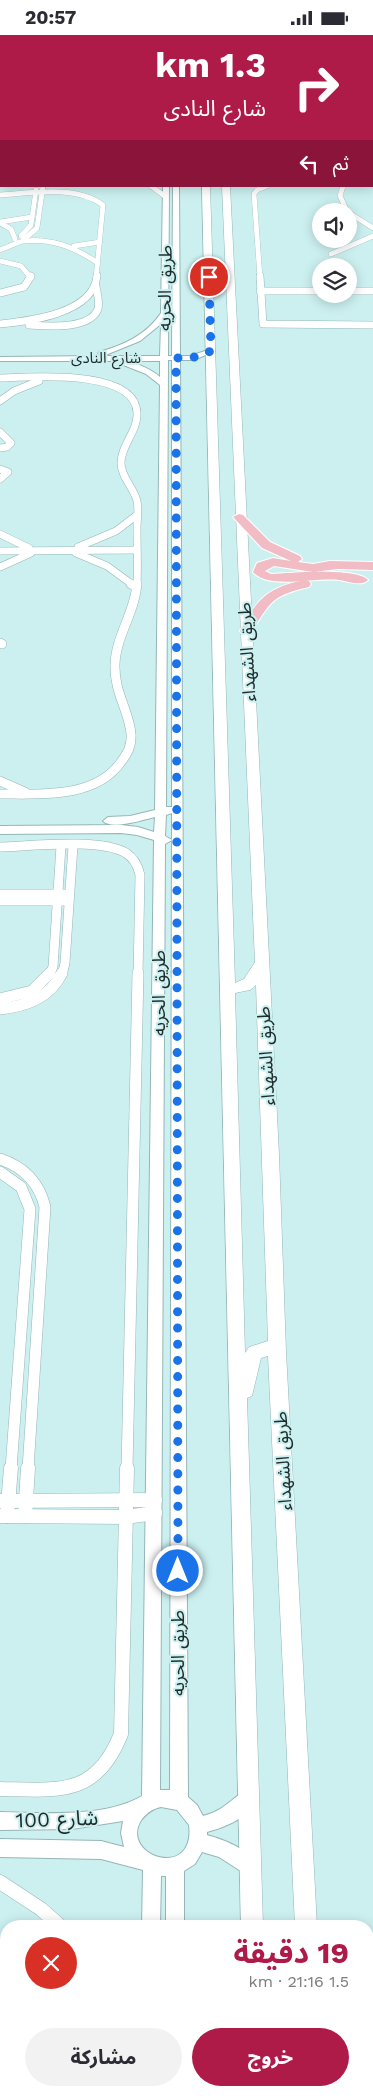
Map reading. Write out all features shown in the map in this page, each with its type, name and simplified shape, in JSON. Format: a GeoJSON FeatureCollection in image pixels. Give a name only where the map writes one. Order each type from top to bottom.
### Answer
{"type":"FeatureCollection","features":[{"type":"Feature","properties":{"kind":"main road","name":"طريق الشهداء"},"geometry":{"type":"LineString","coordinates":[[207,187],[219,203],[240,517],[262,962],[277,1352],[306,1920]]}},
{"type":"Feature","properties":{"kind":"main road","name":"طريق الشهداء"},"geometry":{"type":"LineString","coordinates":[[219,203],[207,227],[240,1405],[252,1920]]}},
{"type":"Feature","properties":{"kind":"main road"},"geometry":{"type":"LineString","coordinates":[[240,517],[258,539],[276,551],[313,563],[373,566]]}},
{"type":"Feature","properties":{"kind":"main road"},"geometry":{"type":"LineString","coordinates":[[340,565],[313,568],[269,563],[261,566],[259,572],[269,578],[328,575],[368,580]]}},
{"type":"Feature","properties":{"kind":"main road"},"geometry":{"type":"LineString","coordinates":[[246,631],[260,605],[278,591],[304,584],[368,580]]}},
{"type":"Feature","properties":{"kind":"main road"},"geometry":{"type":"LineString","coordinates":[[228,987],[240,989],[250,984],[262,962]]}},
{"type":"Feature","properties":{"kind":"main road"},"geometry":{"type":"LineString","coordinates":[[240,1405],[244,1396],[253,1356],[264,1348],[277,1352]]}},
{"type":"Feature","properties":{"kind":"street"},"geometry":{"type":"LineString","coordinates":[[12,195],[33,187]]}},
{"type":"Feature","properties":{"kind":"street"},"geometry":{"type":"LineString","coordinates":[[36,187],[41,202],[38,228]]}},
{"type":"Feature","properties":{"kind":"street"},"geometry":{"type":"LineString","coordinates":[[18,240],[29,228],[34,202],[43,187]]}},
{"type":"Feature","properties":{"kind":"street"},"geometry":{"type":"LineString","coordinates":[[46,187],[59,194]]}},
{"type":"Feature","properties":{"kind":"street"},"geometry":{"type":"LineString","coordinates":[[154,187],[166,192]]}},
{"type":"Feature","properties":{"kind":"street","name":"طريق الحريه"},"geometry":{"type":"LineString","coordinates":[[176,187],[170,361],[177,809],[178,1800]]}},
{"type":"Feature","properties":{"kind":"street"},"geometry":{"type":"LineString","coordinates":[[264,187],[257,190],[254,194],[262,324],[373,325]]}},
{"type":"Feature","properties":{"kind":"street"},"geometry":{"type":"LineString","coordinates":[[342,203],[343,187]]}},
{"type":"Feature","properties":{"kind":"street","name":"طريق الحريه"},"geometry":{"type":"LineString","coordinates":[[166,192],[165,313],[157,345],[170,361]]}},
{"type":"Feature","properties":{"kind":"street"},"geometry":{"type":"LineString","coordinates":[[41,202],[59,194]]}},
{"type":"Feature","properties":{"kind":"street"},"geometry":{"type":"LineString","coordinates":[[0,195],[87,195],[102,203],[96,287],[98,311],[85,321],[57,326],[18,323],[0,324]]}},
{"type":"Feature","properties":{"kind":"street"},"geometry":{"type":"LineString","coordinates":[[12,195],[34,202]]}},
{"type":"Feature","properties":{"kind":"street"},"geometry":{"type":"LineString","coordinates":[[0,223],[32,217]]}},
{"type":"Feature","properties":{"kind":"street"},"geometry":{"type":"LineString","coordinates":[[357,218],[373,228]]}},
{"type":"Feature","properties":{"kind":"street"},"geometry":{"type":"LineString","coordinates":[[0,223],[11,229],[18,240]]}},
{"type":"Feature","properties":{"kind":"street"},"geometry":{"type":"LineString","coordinates":[[362,239],[366,232],[366,225]]}},
{"type":"Feature","properties":{"kind":"street"},"geometry":{"type":"LineString","coordinates":[[38,228],[50,239]]}},
{"type":"Feature","properties":{"kind":"street"},"geometry":{"type":"LineString","coordinates":[[0,293],[17,290],[32,279],[26,269],[4,261],[5,254],[2,247],[38,228]]}},
{"type":"Feature","properties":{"kind":"street"},"geometry":{"type":"LineString","coordinates":[[331,254],[362,239],[373,236]]}},
{"type":"Feature","properties":{"kind":"street"},"geometry":{"type":"LineString","coordinates":[[18,240],[50,239],[74,246],[98,263]]}},
{"type":"Feature","properties":{"kind":"street"},"geometry":{"type":"LineString","coordinates":[[74,246],[100,243]]}},
{"type":"Feature","properties":{"kind":"street"},"geometry":{"type":"LineString","coordinates":[[18,323],[45,317],[68,309],[85,298],[96,287]]}},
{"type":"Feature","properties":{"kind":"street"},"geometry":{"type":"LineString","coordinates":[[260,291],[312,291]]}},
{"type":"Feature","properties":{"kind":"street"},"geometry":{"type":"LineString","coordinates":[[357,291],[373,291]]}},
{"type":"Feature","properties":{"kind":"street"},"geometry":{"type":"LineString","coordinates":[[87,358],[133,342],[156,325],[165,313]]}},
{"type":"Feature","properties":{"kind":"street"},"geometry":{"type":"LineString","coordinates":[[262,318],[373,321]]}},
{"type":"Feature","properties":{"kind":"street"},"geometry":{"type":"LineString","coordinates":[[132,358],[157,345]]}},
{"type":"Feature","properties":{"kind":"street","name":"شارع النادى"},"geometry":{"type":"LineString","coordinates":[[0,365],[125,364],[170,361],[196,357],[211,351]]}},
{"type":"Feature","properties":{"kind":"street","name":"شارع النادى"},"geometry":{"type":"LineString","coordinates":[[0,359],[132,358],[196,364],[211,369]]}},
{"type":"Feature","properties":{"kind":"street","name":"طريق الحريه"},"geometry":{"type":"LineString","coordinates":[[147,1803],[155,1513],[164,384],[170,361]]}},
{"type":"Feature","properties":{"kind":"street"},"geometry":{"type":"LineString","coordinates":[[125,364],[149,372],[164,384]]}},
{"type":"Feature","properties":{"kind":"street"},"geometry":{"type":"LineString","coordinates":[[0,378],[84,379],[107,384],[125,393],[136,405],[138,418],[123,447],[121,463],[125,480],[136,499],[136,587],[133,607],[119,639],[115,664],[117,691],[131,731],[131,743],[126,755],[105,777],[90,785],[52,794],[0,794]]}},
{"type":"Feature","properties":{"kind":"street"},"geometry":{"type":"LineString","coordinates":[[0,401],[22,387],[50,378]]}},
{"type":"Feature","properties":{"kind":"street"},"geometry":{"type":"LineString","coordinates":[[0,433],[10,443],[7,447],[0,448]]}},
{"type":"Feature","properties":{"kind":"street"},"geometry":{"type":"LineString","coordinates":[[0,469],[7,470],[8,473],[0,479]]}},
{"type":"Feature","properties":{"kind":"street"},"geometry":{"type":"LineString","coordinates":[[65,551],[107,536],[137,515]]}},
{"type":"Feature","properties":{"kind":"street"},"geometry":{"type":"LineString","coordinates":[[0,534],[37,551]]}},
{"type":"Feature","properties":{"kind":"street"},"geometry":{"type":"LineString","coordinates":[[0,551],[136,550]]}},
{"type":"Feature","properties":{"kind":"street"},"geometry":{"type":"LineString","coordinates":[[0,567],[37,551]]}},
{"type":"Feature","properties":{"kind":"street"},"geometry":{"type":"LineString","coordinates":[[65,551],[107,565],[136,587]]}},
{"type":"Feature","properties":{"kind":"street"},"geometry":{"type":"LineString","coordinates":[[0,781],[29,794]]}},
{"type":"Feature","properties":{"kind":"street"},"geometry":{"type":"LineString","coordinates":[[0,821],[114,821],[138,818],[161,811],[177,809]]}},
{"type":"Feature","properties":{"kind":"street"},"geometry":{"type":"LineString","coordinates":[[0,829],[121,829],[138,831],[160,839],[177,840]]}},
{"type":"Feature","properties":{"kind":"street"},"geometry":{"type":"LineString","coordinates":[[0,999],[18,996],[34,989],[51,973],[55,960],[61,846]]}},
{"type":"Feature","properties":{"kind":"street"},"geometry":{"type":"LineString","coordinates":[[0,1009],[29,1004],[45,995],[57,983],[64,970],[73,846]]}},
{"type":"Feature","properties":{"kind":"street"},"geometry":{"type":"LineString","coordinates":[[0,847],[102,846],[119,850],[136,863],[140,875],[121,1734],[110,1761],[100,1773],[74,1787],[0,1789]]}},
{"type":"Feature","properties":{"kind":"street"},"geometry":{"type":"LineString","coordinates":[[0,894],[70,897]]}},
{"type":"Feature","properties":{"kind":"street"},"geometry":{"type":"LineString","coordinates":[[0,901],[58,897]]}},
{"type":"Feature","properties":{"kind":"street"},"geometry":{"type":"LineString","coordinates":[[0,1159],[19,1167],[32,1178],[41,1192],[46,1207],[25,1516]]}},
{"type":"Feature","properties":{"kind":"street"},"geometry":{"type":"LineString","coordinates":[[0,1172],[21,1187],[30,1209],[3,1516],[125,1517],[155,1513]]}},
{"type":"Feature","properties":{"kind":"street"},"geometry":{"type":"LineString","coordinates":[[19,1344],[37,1344]]}},
{"type":"Feature","properties":{"kind":"street"},"geometry":{"type":"LineString","coordinates":[[4,1501],[155,1500]]}},
{"type":"Feature","properties":{"kind":"street"},"geometry":{"type":"LineString","coordinates":[[165,1797],[178,1800],[190,1811],[196,1834],[189,1857],[176,1867],[159,1869],[147,1864],[137,1854],[131,1838],[133,1820],[147,1803],[165,1797]]}},
{"type":"Feature","properties":{"kind":"street"},"geometry":{"type":"LineString","coordinates":[[196,1834],[231,1814],[249,1798]]}},
{"type":"Feature","properties":{"kind":"street","name":"شارع 100"},"geometry":{"type":"LineString","coordinates":[[0,1821],[87,1820],[115,1815],[147,1803]]}},
{"type":"Feature","properties":{"kind":"street"},"geometry":{"type":"LineString","coordinates":[[196,1834],[208,1844],[231,1853],[250,1868]]}},
{"type":"Feature","properties":{"kind":"street","name":"شارع 100"},"geometry":{"type":"LineString","coordinates":[[0,1848],[88,1848],[115,1852],[147,1864]]}},
{"type":"Feature","properties":{"kind":"street"},"geometry":{"type":"LineString","coordinates":[[147,1864],[151,1920]]}},
{"type":"Feature","properties":{"kind":"street"},"geometry":{"type":"LineString","coordinates":[[175,1920],[176,1867]]}},
{"type":"Feature","properties":{"kind":"street"},"geometry":{"type":"LineString","coordinates":[[0,1882],[53,1920]]}},
{"type":"Feature","properties":{"kind":"route"},"geometry":{"type":"LineString","coordinates":[[178,1571],[176,358],[196,357],[211,351],[209,277]]}}]}
